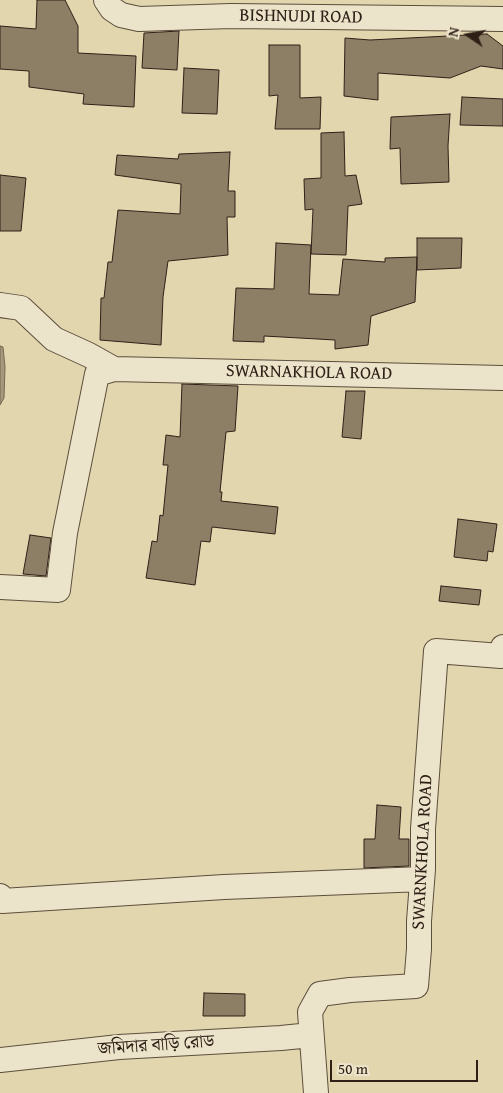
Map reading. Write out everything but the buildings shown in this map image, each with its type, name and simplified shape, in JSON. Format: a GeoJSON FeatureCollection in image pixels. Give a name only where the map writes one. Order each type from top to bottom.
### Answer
{"type":"FeatureCollection","features":[{"type":"Feature","properties":{"kind":"street","name":"BISHNUDI ROAD"},"geometry":{"type":"LineString","coordinates":[[106,0],[112,9],[121,15],[138,19],[208,8],[231,16],[503,19]]}},
{"type":"Feature","properties":{"kind":"street"},"geometry":{"type":"LineString","coordinates":[[0,305],[21,308],[54,339],[114,369]]}},
{"type":"Feature","properties":{"kind":"street"},"geometry":{"type":"LineString","coordinates":[[0,586],[58,590],[65,533],[97,374],[114,369]]}},
{"type":"Feature","properties":{"kind":"street","name":"SWARNAKHOLA ROAD"},"geometry":{"type":"LineString","coordinates":[[114,369],[503,378]]}},
{"type":"Feature","properties":{"kind":"street","name":"SWARNKHOLA ROAD"},"geometry":{"type":"LineString","coordinates":[[311,1036],[310,1012],[320,994],[416,986],[420,949],[422,829],[436,651],[501,656],[503,647]]}},
{"type":"Feature","properties":{"kind":"street"},"geometry":{"type":"LineString","coordinates":[[0,896],[2,901],[224,887],[422,879]]}},
{"type":"Feature","properties":{"kind":"street"},"geometry":{"type":"LineString","coordinates":[[311,1036],[316,1093]]}},
{"type":"Feature","properties":{"kind":"street","name":"জমিদার বাড়ি রোড"},"geometry":{"type":"LineString","coordinates":[[0,1060],[120,1047],[311,1036]]}},
{"type":"Feature","properties":{"kind":"shaded area"},"geometry":{"type":"Polygon","coordinates":[[[0,346],[3,347],[5,367],[4,398],[0,405],[0,346]]]}}]}
